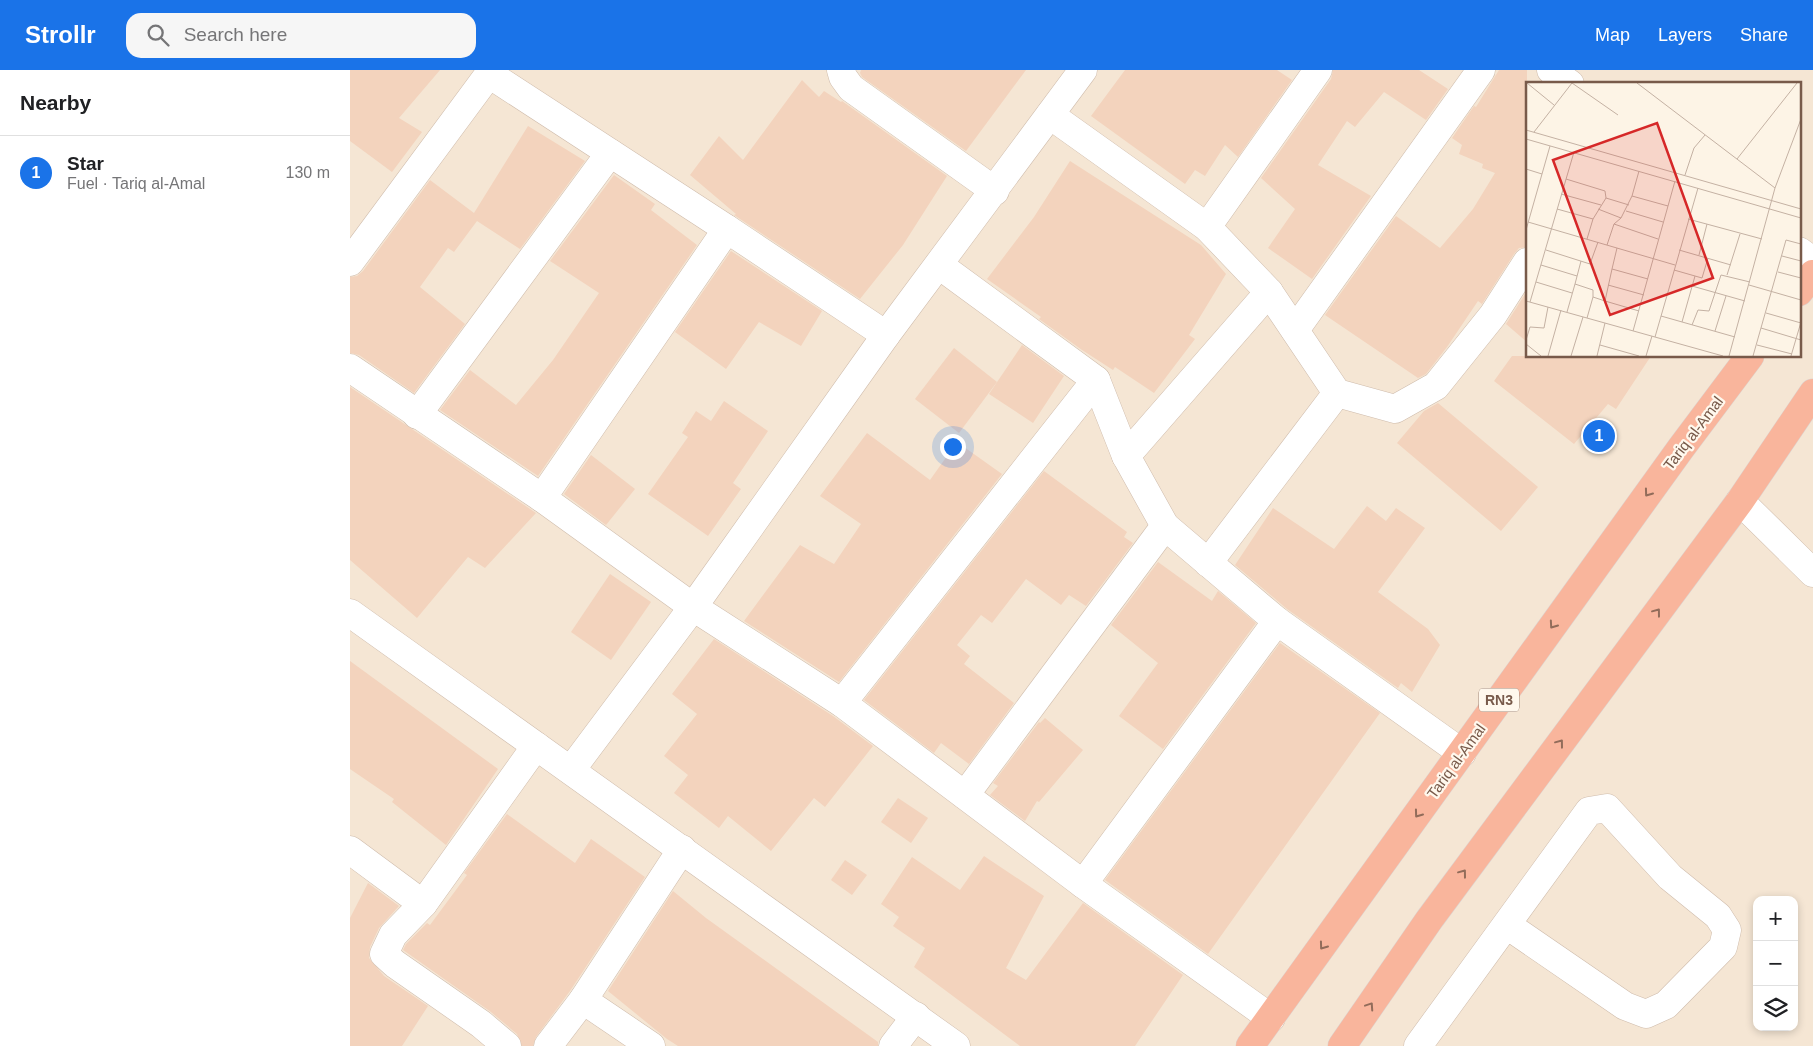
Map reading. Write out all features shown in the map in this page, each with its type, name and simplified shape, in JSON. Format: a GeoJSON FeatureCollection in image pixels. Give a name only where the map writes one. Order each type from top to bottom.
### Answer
{"type":"FeatureCollection","features":[{"type":"Feature","properties":{"kind":"highway"},"geometry":{"type":"LineString","coordinates":[[1800,291],[1813,274]]}},
{"type":"Feature","properties":{"kind":"highway","name":"Tariq al-Amal"},"geometry":{"type":"LineString","coordinates":[[1250,1046],[1681,448],[1748,358]]}},
{"type":"Feature","properties":{"kind":"highway"},"geometry":{"type":"LineString","coordinates":[[1342,1046],[1429,920],[1740,501],[1813,392]]}},
{"type":"Feature","properties":{"kind":"street"},"geometry":{"type":"LineString","coordinates":[[841,70],[843,77],[851,88],[995,191]]}},
{"type":"Feature","properties":{"kind":"street"},"geometry":{"type":"LineString","coordinates":[[571,770],[693,607],[886,335],[995,191],[1083,70]]}},
{"type":"Feature","properties":{"kind":"street"},"geometry":{"type":"LineString","coordinates":[[1207,227],[1318,70]]}},
{"type":"Feature","properties":{"kind":"street"},"geometry":{"type":"LineString","coordinates":[[1294,330],[1481,70]]}},
{"type":"Feature","properties":{"kind":"street"},"geometry":{"type":"LineString","coordinates":[[1551,70],[1567,82]]}},
{"type":"Feature","properties":{"kind":"street"},"geometry":{"type":"LineString","coordinates":[[350,262],[491,72],[886,335]]}},
{"type":"Feature","properties":{"kind":"street"},"geometry":{"type":"LineString","coordinates":[[1050,115],[1207,227],[1269,292],[1337,393],[1396,409],[1436,386],[1493,315],[1526,264]]}},
{"type":"Feature","properties":{"kind":"street"},"geometry":{"type":"LineString","coordinates":[[417,415],[610,153]]}},
{"type":"Feature","properties":{"kind":"street"},"geometry":{"type":"LineString","coordinates":[[542,498],[727,229]]}},
{"type":"Feature","properties":{"kind":"street"},"geometry":{"type":"LineString","coordinates":[[1800,252],[1813,261]]}},
{"type":"Feature","properties":{"kind":"street"},"geometry":{"type":"LineString","coordinates":[[939,265],[1096,380],[1126,456],[1164,526],[1277,621],[1462,753]]}},
{"type":"Feature","properties":{"kind":"street"},"geometry":{"type":"LineString","coordinates":[[1126,456],[1269,292]]}},
{"type":"Feature","properties":{"kind":"street"},"geometry":{"type":"LineString","coordinates":[[350,368],[542,498],[693,607],[842,703],[1083,884],[1271,1018]]}},
{"type":"Feature","properties":{"kind":"street"},"geometry":{"type":"LineString","coordinates":[[842,703],[1096,380]]}},
{"type":"Feature","properties":{"kind":"street"},"geometry":{"type":"LineString","coordinates":[[1208,563],[1337,393]]}},
{"type":"Feature","properties":{"kind":"street"},"geometry":{"type":"LineString","coordinates":[[1740,501],[1813,574]]}},
{"type":"Feature","properties":{"kind":"street"},"geometry":{"type":"LineString","coordinates":[[965,795],[1164,526]]}},
{"type":"Feature","properties":{"kind":"street"},"geometry":{"type":"LineString","coordinates":[[350,613],[956,1046]]}},
{"type":"Feature","properties":{"kind":"street"},"geometry":{"type":"LineString","coordinates":[[1083,884],[1277,621]]}},
{"type":"Feature","properties":{"kind":"street"},"geometry":{"type":"LineString","coordinates":[[507,1046],[481,1024],[395,964],[384,954],[394,935],[423,904],[536,746]]}},
{"type":"Feature","properties":{"kind":"street"},"geometry":{"type":"LineString","coordinates":[[1418,1046],[1506,925],[1589,811],[1607,808],[1670,877],[1718,916],[1728,930],[1723,947],[1666,1005],[1646,1014],[1625,1006],[1506,925]]}},
{"type":"Feature","properties":{"kind":"street"},"geometry":{"type":"LineString","coordinates":[[548,1046],[583,1000],[682,849]]}},
{"type":"Feature","properties":{"kind":"street"},"geometry":{"type":"LineString","coordinates":[[350,850],[423,904]]}},
{"type":"Feature","properties":{"kind":"street"},"geometry":{"type":"LineString","coordinates":[[583,1000],[651,1046]]}},
{"type":"Feature","properties":{"kind":"street"},"geometry":{"type":"LineString","coordinates":[[893,1046],[916,1016]]}},
{"type":"Feature","properties":{"kind":"shaded area"},"geometry":{"type":"Polygon","coordinates":[[[350,70],[1813,70],[1813,1046],[350,1046],[350,70]]]}},
{"type":"Feature","properties":{"kind":"building"},"geometry":{"type":"Polygon","coordinates":[[[350,70],[440,70],[399,118],[422,132],[392,172],[350,141],[350,70]]]}},
{"type":"Feature","properties":{"kind":"building"},"geometry":{"type":"Polygon","coordinates":[[[861,70],[1026,70],[966,151],[862,77],[861,70]]]}},
{"type":"Feature","properties":{"kind":"building"},"geometry":{"type":"Polygon","coordinates":[[[1125,70],[1277,70],[1292,80],[1238,157],[1225,145],[1205,176],[1195,170],[1185,184],[1091,116],[1125,70]]]}},
{"type":"Feature","properties":{"kind":"building"},"geometry":{"type":"Polygon","coordinates":[[[1333,70],[1419,70],[1448,89],[1426,120],[1384,92],[1355,127],[1347,121],[1318,165],[1371,196],[1312,279],[1268,248],[1295,209],[1261,178],[1331,79],[1333,70]]]}},
{"type":"Feature","properties":{"kind":"building"},"geometry":{"type":"Polygon","coordinates":[[[1499,70],[1527,70],[1526,247],[1519,248],[1514,254],[1482,304],[1478,301],[1426,374],[1418,378],[1325,315],[1396,216],[1440,248],[1473,209],[1495,173],[1482,168],[1483,164],[1459,154],[1462,145],[1452,138],[1474,106],[1476,107],[1499,70]]]}},
{"type":"Feature","properties":{"kind":"building"},"geometry":{"type":"Polygon","coordinates":[[[802,80],[819,97],[824,91],[842,101],[947,176],[903,245],[860,299],[734,215],[736,214],[690,175],[719,136],[743,160],[802,80]]]}},
{"type":"Feature","properties":{"kind":"building"},"geometry":{"type":"Polygon","coordinates":[[[528,126],[585,161],[520,249],[477,221],[454,252],[448,248],[420,287],[465,324],[414,393],[359,355],[350,353],[350,277],[357,276],[363,271],[430,180],[474,213],[528,126]]]}},
{"type":"Feature","properties":{"kind":"building"},"geometry":{"type":"Polygon","coordinates":[[[1070,161],[1201,245],[1226,274],[1189,335],[1195,339],[1154,393],[1115,367],[1113,370],[1082,350],[1039,319],[1041,317],[987,279],[1034,217],[1070,161]]]}},
{"type":"Feature","properties":{"kind":"building"},"geometry":{"type":"Polygon","coordinates":[[[614,175],[655,204],[651,210],[697,245],[538,476],[440,410],[470,370],[516,405],[553,360],[599,293],[550,261],[614,175]]]}},
{"type":"Feature","properties":{"kind":"building"},"geometry":{"type":"Polygon","coordinates":[[[731,251],[822,311],[801,346],[759,322],[726,369],[675,332],[731,251]]]}},
{"type":"Feature","properties":{"kind":"building"},"geometry":{"type":"Polygon","coordinates":[[[1526,293],[1526,341],[1506,324],[1526,293]]]}},
{"type":"Feature","properties":{"kind":"building"},"geometry":{"type":"Polygon","coordinates":[[[1022,345],[1064,376],[1033,423],[989,394],[1022,345]]]}},
{"type":"Feature","properties":{"kind":"building"},"geometry":{"type":"Polygon","coordinates":[[[954,348],[997,382],[959,433],[915,399],[954,348]]]}},
{"type":"Feature","properties":{"kind":"building"},"geometry":{"type":"Polygon","coordinates":[[[1512,356],[1526,356],[1526,358],[1650,358],[1616,409],[1608,404],[1574,444],[1494,381],[1512,356]]]}},
{"type":"Feature","properties":{"kind":"building"},"geometry":{"type":"Polygon","coordinates":[[[350,387],[536,513],[485,568],[468,557],[417,618],[350,560],[350,387]]]}},
{"type":"Feature","properties":{"kind":"building"},"geometry":{"type":"Polygon","coordinates":[[[724,401],[768,431],[733,483],[741,489],[708,536],[648,494],[688,437],[682,433],[696,411],[711,421],[724,401]]]}},
{"type":"Feature","properties":{"kind":"building"},"geometry":{"type":"Polygon","coordinates":[[[1438,403],[1538,487],[1501,531],[1397,443],[1424,411],[1438,403]]]}},
{"type":"Feature","properties":{"kind":"building"},"geometry":{"type":"Polygon","coordinates":[[[867,433],[930,480],[957,442],[1002,474],[839,682],[744,621],[800,545],[834,564],[861,524],[820,496],[867,433]]]}},
{"type":"Feature","properties":{"kind":"building"},"geometry":{"type":"Polygon","coordinates":[[[591,455],[635,489],[606,525],[564,494],[591,455]]]}},
{"type":"Feature","properties":{"kind":"building"},"geometry":{"type":"Polygon","coordinates":[[[1044,471],[1127,532],[1124,537],[1133,543],[1086,606],[1069,595],[1061,605],[1026,579],[992,623],[981,615],[957,645],[970,656],[964,664],[1014,703],[969,764],[941,743],[934,753],[864,700],[1044,471]]]}},
{"type":"Feature","properties":{"kind":"building"},"geometry":{"type":"Polygon","coordinates":[[[1367,506],[1386,521],[1396,508],[1425,528],[1378,592],[1428,629],[1440,645],[1412,692],[1401,683],[1398,688],[1287,609],[1235,565],[1273,508],[1334,549],[1367,506]]]}},
{"type":"Feature","properties":{"kind":"building"},"geometry":{"type":"Polygon","coordinates":[[[1158,562],[1212,601],[1218,591],[1256,623],[1163,749],[1119,716],[1158,663],[1111,625],[1158,562]]]}},
{"type":"Feature","properties":{"kind":"building"},"geometry":{"type":"Polygon","coordinates":[[[610,574],[651,602],[611,660],[571,632],[610,574]]]}},
{"type":"Feature","properties":{"kind":"building"},"geometry":{"type":"Polygon","coordinates":[[[714,639],[833,716],[873,746],[825,807],[814,798],[771,851],[728,816],[719,828],[674,793],[688,775],[664,756],[697,714],[672,694],[714,639]]]}},
{"type":"Feature","properties":{"kind":"building"},"geometry":{"type":"Polygon","coordinates":[[[1280,643],[1380,713],[1208,954],[1105,880],[1280,643]]]}},
{"type":"Feature","properties":{"kind":"building"},"geometry":{"type":"Polygon","coordinates":[[[350,661],[498,769],[446,845],[392,802],[394,799],[350,769],[350,661]]]}},
{"type":"Feature","properties":{"kind":"building"},"geometry":{"type":"Polygon","coordinates":[[[1045,718],[1083,750],[1039,802],[1037,801],[1025,821],[990,795],[998,786],[993,783],[1039,722],[1045,718]]]}},
{"type":"Feature","properties":{"kind":"building"},"geometry":{"type":"Polygon","coordinates":[[[898,798],[928,818],[911,843],[881,822],[898,798]]]}},
{"type":"Feature","properties":{"kind":"building"},"geometry":{"type":"Polygon","coordinates":[[[507,814],[575,863],[591,839],[645,877],[570,991],[536,1037],[533,1046],[522,1046],[517,1034],[491,1012],[403,950],[406,944],[427,923],[430,925],[467,875],[464,873],[507,814]]]}},
{"type":"Feature","properties":{"kind":"building"},"geometry":{"type":"Polygon","coordinates":[[[984,856],[1044,896],[1006,968],[1026,980],[1083,903],[1183,975],[1135,1046],[1020,1046],[914,967],[925,948],[893,926],[899,917],[881,904],[912,857],[960,890],[984,856]]]}},
{"type":"Feature","properties":{"kind":"building"},"geometry":{"type":"Polygon","coordinates":[[[845,860],[867,875],[852,895],[831,880],[845,860]]]}},
{"type":"Feature","properties":{"kind":"building"},"geometry":{"type":"Polygon","coordinates":[[[368,883],[399,906],[379,928],[370,947],[369,958],[384,976],[428,1006],[402,1046],[350,1046],[350,918],[368,883]]]}},
{"type":"Feature","properties":{"kind":"building"},"geometry":{"type":"Polygon","coordinates":[[[673,891],[706,918],[878,1042],[878,1046],[678,1046],[667,1039],[608,991],[673,891]]]}},
{"type":"Feature","properties":{"kind":"place","name":"Star"},"geometry":{"type":"Point","coordinates":[1599,436]}}]}
